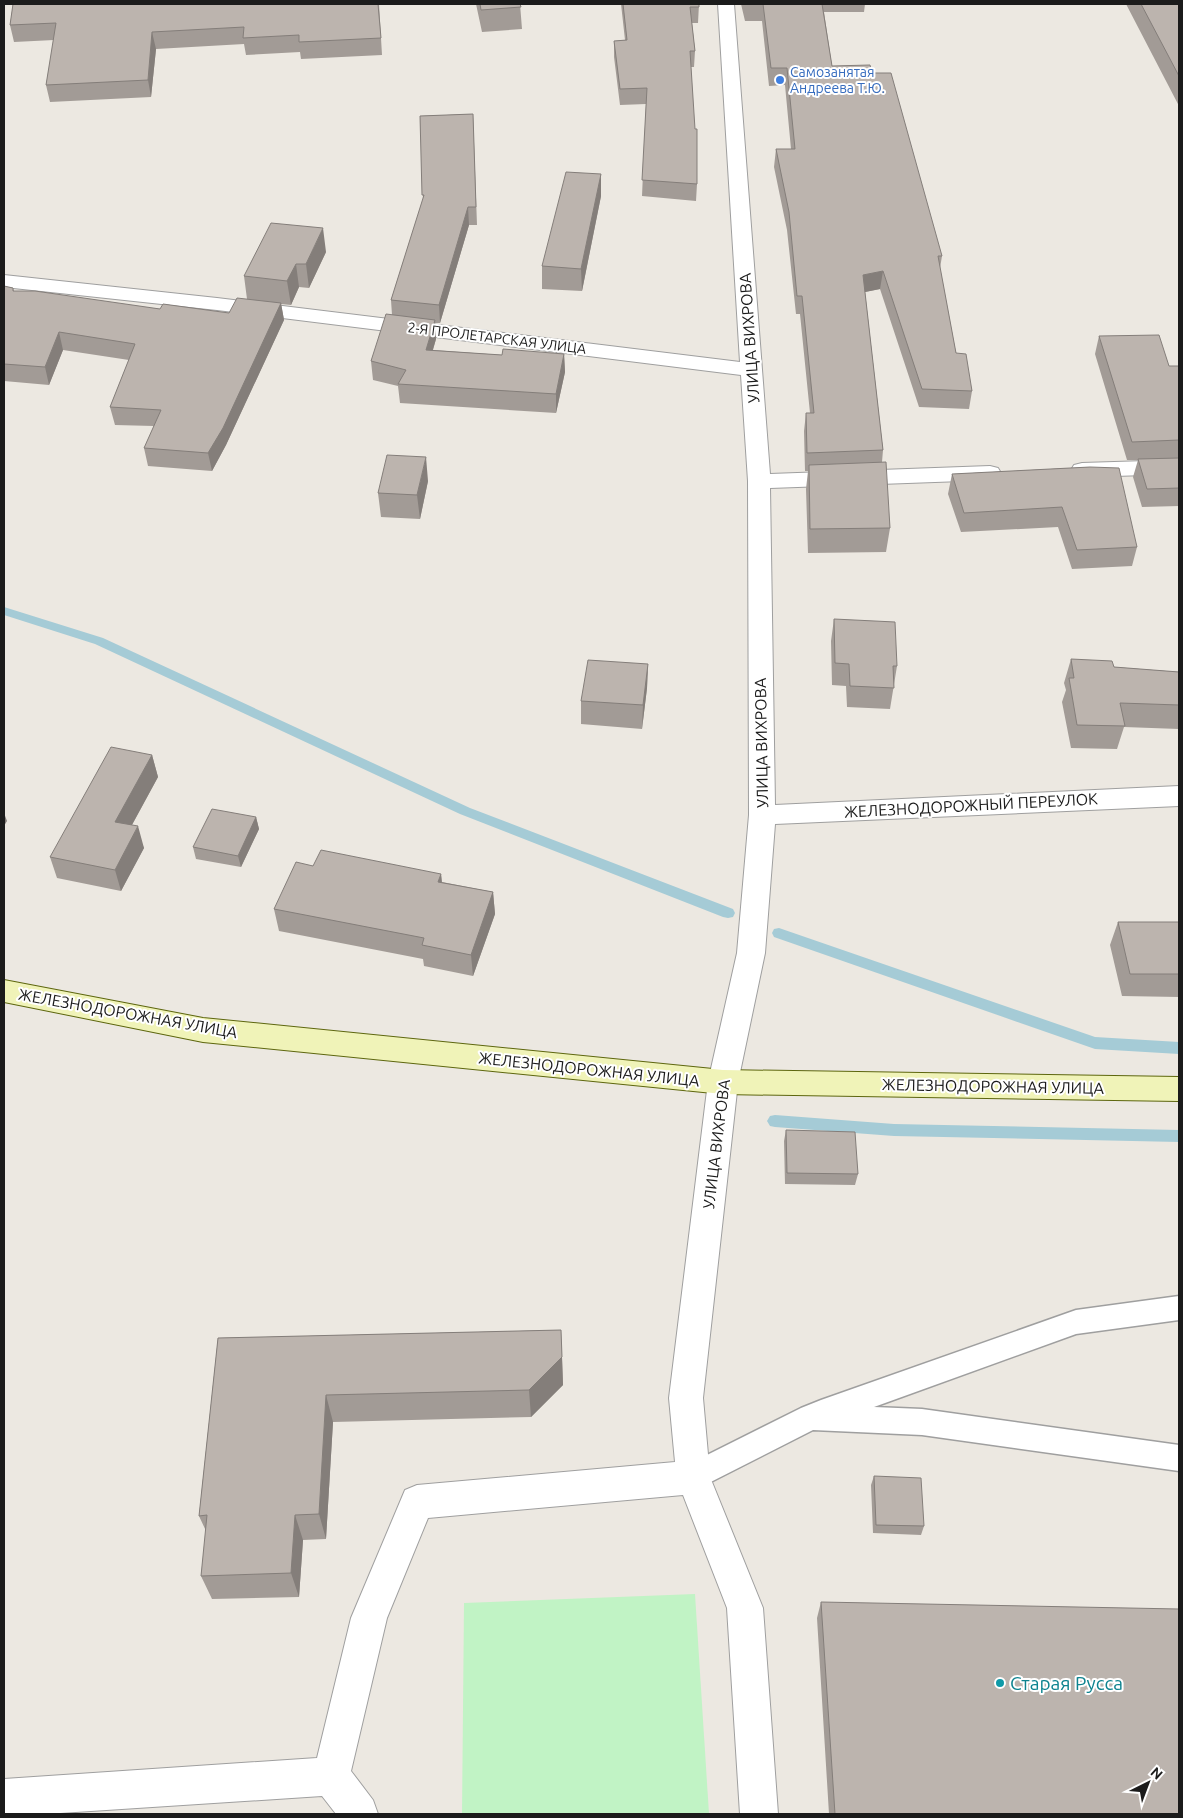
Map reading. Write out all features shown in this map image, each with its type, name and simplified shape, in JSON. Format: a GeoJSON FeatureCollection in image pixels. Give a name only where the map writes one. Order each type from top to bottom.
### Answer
{"type":"FeatureCollection","features":[{"type":"Feature","properties":{"kind":"street","name":"УЛИЦА ВИХРОВА"},"geometry":{"type":"LineString","coordinates":[[726,4],[759,481],[762,815],[751,952],[723,1082],[686,1398],[693,1477],[744,1608],[759,1814]]}},
{"type":"Feature","properties":{"kind":"street","name":"2-Я ПРОЛЕТАРСКАЯ УЛИЦА"},"geometry":{"type":"LineString","coordinates":[[4,281],[217,304],[751,370]]}},
{"type":"Feature","properties":{"kind":"street"},"geometry":{"type":"LineString","coordinates":[[1062,471],[1179,466]]}},
{"type":"Feature","properties":{"kind":"street"},"geometry":{"type":"LineString","coordinates":[[759,481],[1013,472]]}},
{"type":"Feature","properties":{"kind":"street","name":"ЖЕЛЕЗНОДОРОЖНЫЙ ПЕРЕУЛОК"},"geometry":{"type":"LineString","coordinates":[[762,815],[1179,796]]}},
{"type":"Feature","properties":{"kind":"street","name":"ЖЕЛЕЗНОДОРОЖНАЯ УЛИЦА"},"geometry":{"type":"LineString","coordinates":[[4,991],[203,1030],[723,1082],[1179,1089]]}},
{"type":"Feature","properties":{"kind":"street"},"geometry":{"type":"LineString","coordinates":[[359,1814],[331,1776],[369,1618],[417,1502],[693,1477]]}},
{"type":"Feature","properties":{"kind":"street"},"geometry":{"type":"LineString","coordinates":[[4,1798],[331,1776]]}},
{"type":"Feature","properties":{"kind":"lane"},"geometry":{"type":"LineString","coordinates":[[693,1477],[811,1417],[1076,1322],[1179,1308]]}},
{"type":"Feature","properties":{"kind":"lane"},"geometry":{"type":"LineString","coordinates":[[811,1417],[922,1422],[1179,1458]]}},
{"type":"Feature","properties":{"kind":"green space"},"geometry":{"type":"Polygon","coordinates":[[[695,1594],[709,1814],[462,1814],[464,1603],[695,1594]]]}},
{"type":"Feature","properties":{"kind":"building"},"geometry":{"type":"Polygon","coordinates":[[[13,4],[378,4],[381,38],[299,42],[299,35],[243,38],[244,27],[152,32],[148,80],[46,85],[56,23],[10,25],[13,4]]]}},
{"type":"Feature","properties":{"kind":"building"},"geometry":{"type":"Polygon","coordinates":[[[480,4],[520,4],[521,7],[481,10],[480,4]]]}},
{"type":"Feature","properties":{"kind":"building"},"geometry":{"type":"Polygon","coordinates":[[[623,4],[699,4],[699,7],[690,7],[695,51],[690,51],[695,129],[697,129],[697,184],[642,180],[647,88],[620,89],[614,41],[627,40],[623,4]]]}},
{"type":"Feature","properties":{"kind":"building"},"geometry":{"type":"Polygon","coordinates":[[[763,4],[822,4],[832,66],[870,65],[872,73],[891,73],[942,256],[938,256],[956,353],[966,354],[972,391],[922,389],[883,271],[863,275],[883,450],[807,453],[806,413],[814,413],[802,296],[797,296],[789,212],[776,149],[795,149],[787,68],[771,68],[763,4]]]}},
{"type":"Feature","properties":{"kind":"building"},"geometry":{"type":"Polygon","coordinates":[[[1141,4],[1179,4],[1179,76],[1141,4]]]}},
{"type":"Feature","properties":{"kind":"building"},"geometry":{"type":"Polygon","coordinates":[[[473,114],[476,207],[468,207],[439,305],[391,300],[424,195],[422,195],[420,116],[473,114]]]}},
{"type":"Feature","properties":{"kind":"building"},"geometry":{"type":"Polygon","coordinates":[[[566,172],[601,174],[581,269],[542,266],[566,172]]]}},
{"type":"Feature","properties":{"kind":"building"},"geometry":{"type":"Polygon","coordinates":[[[271,223],[323,228],[306,264],[296,264],[287,281],[244,276],[271,223]]]}},
{"type":"Feature","properties":{"kind":"building"},"geometry":{"type":"Polygon","coordinates":[[[4,286],[13,288],[13,291],[35,291],[160,309],[163,304],[229,313],[237,298],[281,303],[223,428],[208,453],[144,448],[161,410],[110,407],[135,344],[59,332],[45,367],[4,364],[4,286]]]}},
{"type":"Feature","properties":{"kind":"building"},"geometry":{"type":"Polygon","coordinates":[[[386,314],[435,320],[426,350],[502,355],[503,349],[564,354],[556,394],[398,384],[406,370],[371,361],[386,314]]]}},
{"type":"Feature","properties":{"kind":"building"},"geometry":{"type":"Polygon","coordinates":[[[1159,335],[1169,366],[1179,366],[1179,440],[1132,442],[1099,336],[1159,335]]]}},
{"type":"Feature","properties":{"kind":"building"},"geometry":{"type":"Polygon","coordinates":[[[387,455],[426,457],[417,495],[378,493],[387,455]]]}},
{"type":"Feature","properties":{"kind":"building"},"geometry":{"type":"Polygon","coordinates":[[[1179,458],[1179,488],[1147,489],[1138,459],[1179,458]]]}},
{"type":"Feature","properties":{"kind":"building"},"geometry":{"type":"Polygon","coordinates":[[[886,462],[890,528],[810,529],[809,465],[886,462]]]}},
{"type":"Feature","properties":{"kind":"building"},"geometry":{"type":"Polygon","coordinates":[[[1090,467],[1119,468],[1137,547],[1077,550],[1062,507],[964,513],[952,474],[1090,467]]]}},
{"type":"Feature","properties":{"kind":"building"},"geometry":{"type":"Polygon","coordinates":[[[834,619],[895,622],[897,666],[893,666],[894,688],[850,686],[849,664],[835,663],[834,619]]]}},
{"type":"Feature","properties":{"kind":"building"},"geometry":{"type":"Polygon","coordinates":[[[1071,659],[1112,661],[1114,667],[1179,672],[1179,705],[1120,703],[1125,726],[1077,725],[1069,678],[1074,678],[1071,659]]]}},
{"type":"Feature","properties":{"kind":"building"},"geometry":{"type":"Polygon","coordinates":[[[588,660],[648,664],[643,705],[581,701],[588,660]]]}},
{"type":"Feature","properties":{"kind":"building"},"geometry":{"type":"Polygon","coordinates":[[[111,747],[152,755],[115,822],[138,826],[115,870],[50,857],[111,747]]]}},
{"type":"Feature","properties":{"kind":"building"},"geometry":{"type":"Polygon","coordinates":[[[212,809],[256,817],[238,856],[193,847],[212,809]]]}},
{"type":"Feature","properties":{"kind":"building"},"geometry":{"type":"Polygon","coordinates":[[[321,850],[441,874],[438,882],[493,892],[471,955],[422,945],[424,938],[274,909],[296,862],[313,866],[321,850]]]}},
{"type":"Feature","properties":{"kind":"building"},"geometry":{"type":"Polygon","coordinates":[[[1118,922],[1179,922],[1179,974],[1130,974],[1118,922]]]}},
{"type":"Feature","properties":{"kind":"building"},"geometry":{"type":"Polygon","coordinates":[[[786,1130],[855,1132],[858,1174],[787,1173],[786,1130]]]}},
{"type":"Feature","properties":{"kind":"building"},"geometry":{"type":"Polygon","coordinates":[[[561,1330],[562,1357],[529,1390],[326,1395],[319,1514],[295,1515],[291,1573],[201,1576],[207,1515],[199,1516],[218,1338],[561,1330]]]}},
{"type":"Feature","properties":{"kind":"building"},"geometry":{"type":"Polygon","coordinates":[[[874,1476],[921,1478],[924,1526],[876,1525],[874,1476]]]}},
{"type":"Feature","properties":{"kind":"building","name":"Старая Русса"},"geometry":{"type":"Polygon","coordinates":[[[821,1602],[1179,1609],[1179,1814],[835,1814],[821,1602]]]}},
{"type":"Feature","properties":{"kind":"waterway"},"geometry":{"type":"LineString","coordinates":[[4,611],[99,641],[465,811],[728,913]]}},
{"type":"Feature","properties":{"kind":"waterway"},"geometry":{"type":"LineString","coordinates":[[779,933],[1095,1043],[1179,1048]]}},
{"type":"Feature","properties":{"kind":"waterway"},"geometry":{"type":"LineString","coordinates":[[775,1121],[894,1130],[1179,1136]]}},
{"type":"Feature","properties":{"kind":"place","name":"Самозанятая Андреева Т.Ю."},"geometry":{"type":"Point","coordinates":[780,80]}},
{"type":"Feature","properties":{"kind":"place","name":"Старая Русса"},"geometry":{"type":"Point","coordinates":[1000,1683]}}]}
